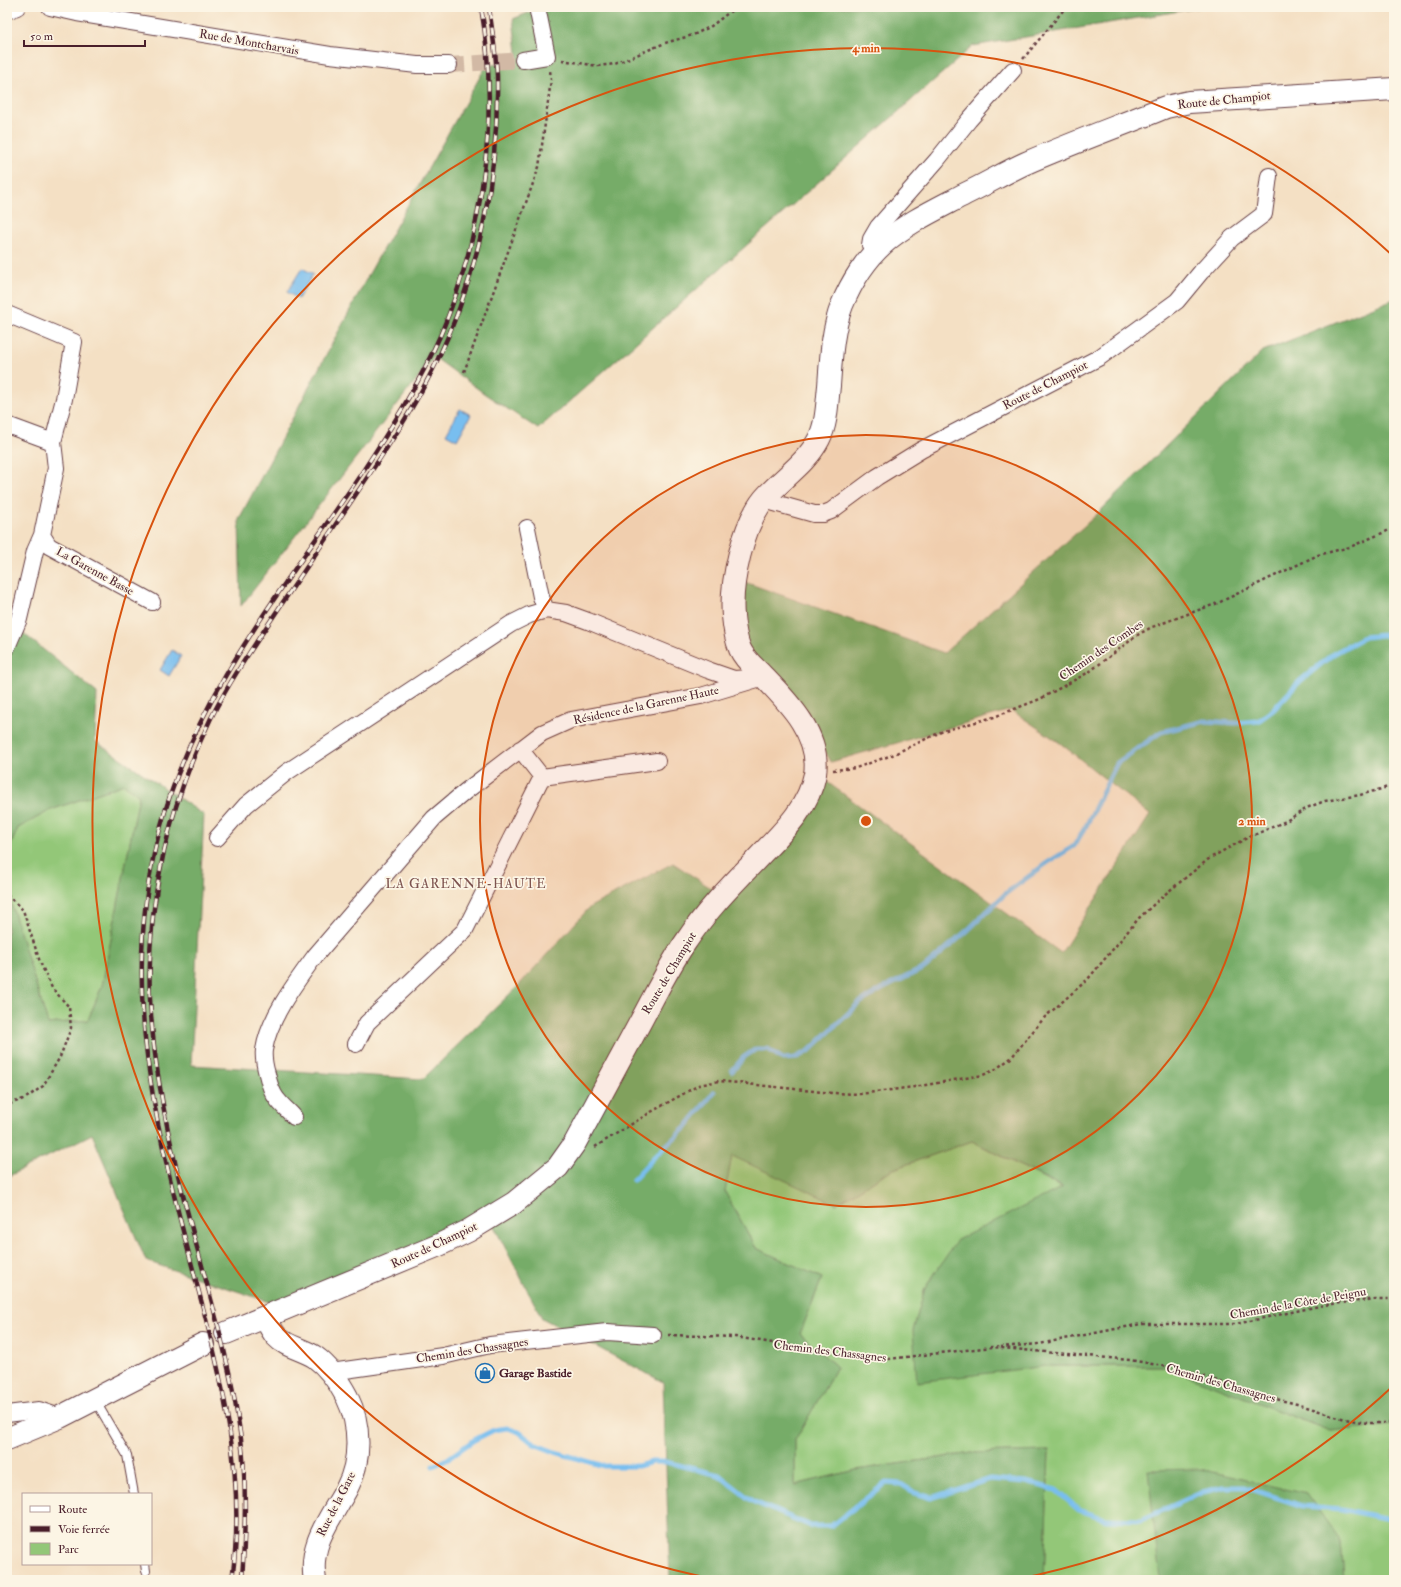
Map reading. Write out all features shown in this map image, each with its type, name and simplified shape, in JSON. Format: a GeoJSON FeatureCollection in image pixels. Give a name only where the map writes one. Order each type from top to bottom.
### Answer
{"type":"FeatureCollection","features":[{"type":"Feature","properties":{"kind":"street"},"geometry":{"type":"LineString","coordinates":[[7,11],[17,7]]}},
{"type":"Feature","properties":{"kind":"street","name":"Rue de Montcharvais"},"geometry":{"type":"LineString","coordinates":[[50,7],[83,14],[330,55],[417,66],[449,65]]}},
{"type":"Feature","properties":{"kind":"street"},"geometry":{"type":"LineString","coordinates":[[523,60],[547,56],[537,7]]}},
{"type":"Feature","properties":{"kind":"street"},"geometry":{"type":"LineString","coordinates":[[875,252],[870,245],[871,239],[878,226],[937,160],[969,120],[1013,70]]}},
{"type":"Feature","properties":{"kind":"street","name":"Route de Champiot"},"geometry":{"type":"LineString","coordinates":[[265,1317],[439,1245],[468,1231],[514,1203],[558,1167],[575,1143],[659,986],[685,942],[708,911],[802,808],[810,793],[815,772],[814,754],[808,732],[793,709],[748,661],[740,650],[732,613],[734,584],[739,555],[753,517],[764,500],[799,466],[811,452],[820,437],[824,424],[827,404],[836,325],[843,303],[858,274],[882,244],[912,222],[1024,164],[1166,107],[1197,101],[1394,89]]}},
{"type":"Feature","properties":{"kind":"street","name":"Route de Champiot"},"geometry":{"type":"LineString","coordinates":[[764,500],[814,514],[823,514],[831,511],[877,477],[921,450],[1100,357],[1177,301],[1232,238],[1264,214],[1270,176]]}},
{"type":"Feature","properties":{"kind":"street"},"geometry":{"type":"LineString","coordinates":[[7,314],[74,342],[64,398],[53,442],[56,468],[42,535],[35,551],[18,619],[7,647]]}},
{"type":"Feature","properties":{"kind":"street"},"geometry":{"type":"LineString","coordinates":[[7,425],[53,442]]}},
{"type":"Feature","properties":{"kind":"street"},"geometry":{"type":"LineString","coordinates":[[527,528],[541,597],[546,610]]}},
{"type":"Feature","properties":{"kind":"street","name":"La Garenne Basse"},"geometry":{"type":"LineString","coordinates":[[42,535],[49,546],[152,602]]}},
{"type":"Feature","properties":{"kind":"street","name":"Résidence de la Garenne Haute"},"geometry":{"type":"LineString","coordinates":[[217,838],[246,804],[287,772],[511,624],[529,615],[546,610],[566,613],[674,657],[734,679],[764,677]]}},
{"type":"Feature","properties":{"kind":"street","name":"Résidence de la Garenne Haute"},"geometry":{"type":"LineString","coordinates":[[294,1117],[276,1099],[269,1083],[265,1066],[264,1052],[267,1037],[275,1020],[302,975],[332,935],[434,818],[466,791],[542,733],[571,720],[701,696],[764,677]]}},
{"type":"Feature","properties":{"kind":"street"},"geometry":{"type":"LineString","coordinates":[[520,749],[542,777]]}},
{"type":"Feature","properties":{"kind":"street"},"geometry":{"type":"LineString","coordinates":[[542,777],[657,761]]}},
{"type":"Feature","properties":{"kind":"street"},"geometry":{"type":"LineString","coordinates":[[356,1044],[367,1023],[465,930],[542,777]]}},
{"type":"Feature","properties":{"kind":"street"},"geometry":{"type":"LineString","coordinates":[[226,1333],[265,1317]]}},
{"type":"Feature","properties":{"kind":"street","name":"Rue de la Gare"},"geometry":{"type":"LineString","coordinates":[[265,1317],[278,1338],[315,1357],[331,1372],[347,1398],[354,1416],[357,1440],[357,1457],[347,1487],[320,1534],[314,1557],[315,1580]]}},
{"type":"Feature","properties":{"kind":"street","name":"Chemin des Chassagnes"},"geometry":{"type":"LineString","coordinates":[[331,1372],[443,1356],[490,1345],[607,1332],[652,1335]]}},
{"type":"Feature","properties":{"kind":"street"},"geometry":{"type":"LineString","coordinates":[[7,1439],[60,1417],[203,1344]]}},
{"type":"Feature","properties":{"kind":"street"},"geometry":{"type":"LineString","coordinates":[[7,1414],[39,1410],[60,1417]]}},
{"type":"Feature","properties":{"kind":"lane"},"geometry":{"type":"LineString","coordinates":[[95,1400],[127,1454],[134,1493]]}},
{"type":"Feature","properties":{"kind":"path"},"geometry":{"type":"LineString","coordinates":[[464,372],[539,167],[551,80],[547,56],[598,66],[615,64],[665,42],[693,35],[710,27],[736,7]]}},
{"type":"Feature","properties":{"kind":"path"},"geometry":{"type":"LineString","coordinates":[[1013,70],[1066,7]]}},
{"type":"Feature","properties":{"kind":"path","name":"Chemin des Combes"},"geometry":{"type":"LineString","coordinates":[[815,772],[856,768],[892,755],[943,731],[994,717],[1040,699],[1089,672],[1139,634],[1152,627],[1218,603],[1318,555],[1350,547],[1394,528]]}},
{"type":"Feature","properties":{"kind":"path"},"geometry":{"type":"LineString","coordinates":[[589,1150],[699,1085],[719,1081],[832,1093],[860,1094],[914,1087],[983,1075],[996,1069],[1011,1058],[1044,1018],[1088,979],[1139,918],[1164,895],[1210,858],[1245,838],[1286,821],[1308,807],[1325,801],[1388,788],[1394,790]]}},
{"type":"Feature","properties":{"kind":"path"},"geometry":{"type":"LineString","coordinates":[[7,895],[23,910],[40,962],[52,988],[69,1007],[71,1028],[60,1057],[43,1086],[26,1098],[7,1105]]}},
{"type":"Feature","properties":{"kind":"path","name":"Chemin de la Côte de Peignu"},"geometry":{"type":"LineString","coordinates":[[992,1347],[1039,1344],[1141,1324],[1236,1324],[1324,1305],[1376,1299],[1394,1299]]}},
{"type":"Feature","properties":{"kind":"path","name":"Chemin des Chassagnes"},"geometry":{"type":"LineString","coordinates":[[652,1335],[735,1337],[880,1360],[992,1347],[1130,1360],[1178,1369],[1251,1393],[1345,1418],[1367,1423],[1394,1422]]}},
{"type":"Feature","properties":{"kind":"green space"},"geometry":{"type":"Polygon","coordinates":[[[543,7],[1203,7],[973,46],[538,429],[485,394],[434,357],[241,606],[239,519],[370,272],[486,66],[518,61],[513,19],[543,7]]]}},
{"type":"Feature","properties":{"kind":"green space"},"geometry":{"type":"Polygon","coordinates":[[[1394,299],[1394,1425],[1330,1431],[1163,1366],[1046,1366],[917,1382],[913,1331],[925,1288],[957,1240],[1063,1187],[972,1141],[891,1170],[836,1204],[732,1156],[725,1192],[756,1248],[822,1278],[800,1334],[837,1367],[795,1440],[795,1485],[856,1470],[972,1453],[1049,1451],[1044,1580],[670,1580],[663,1382],[542,1318],[487,1213],[279,1305],[146,1261],[92,1134],[7,1177],[7,890],[48,1024],[88,1020],[102,986],[139,796],[124,784],[51,810],[18,828],[7,854],[7,631],[23,633],[97,693],[95,741],[204,815],[191,1065],[423,1079],[519,985],[590,907],[673,863],[723,896],[823,779],[1061,953],[1150,815],[1060,743],[1011,710],[831,762],[802,710],[740,642],[739,580],[944,653],[1094,517],[1263,351],[1394,299]]]}},
{"type":"Feature","properties":{"kind":"green space"},"geometry":{"type":"Polygon","coordinates":[[[124,784],[139,796],[102,986],[88,1020],[48,1024],[7,890],[7,854],[18,828],[51,810],[124,784]]]}},
{"type":"Feature","properties":{"kind":"green space"},"geometry":{"type":"Polygon","coordinates":[[[972,1141],[1063,1188],[957,1241],[925,1288],[913,1331],[1046,1366],[1164,1366],[1330,1431],[1394,1425],[1394,1580],[1344,1580],[1341,1542],[1160,1574],[1160,1580],[1044,1580],[1049,1451],[972,1453],[856,1470],[795,1485],[795,1440],[837,1367],[800,1334],[822,1278],[756,1248],[725,1192],[732,1155],[836,1204],[891,1170],[972,1141]]]}},
{"type":"Feature","properties":{"kind":"green space"},"geometry":{"type":"Polygon","coordinates":[[[1200,1469],[1307,1494],[1341,1542],[1344,1580],[1160,1580],[1148,1470],[1200,1469]]]}},
{"type":"Feature","properties":{"kind":"water"},"geometry":{"type":"Polygon","coordinates":[[[302,268],[313,274],[298,299],[287,292],[302,268]]]}},
{"type":"Feature","properties":{"kind":"water"},"geometry":{"type":"Polygon","coordinates":[[[460,409],[471,415],[457,440],[446,434],[460,409]]]}},
{"type":"Feature","properties":{"kind":"water"},"geometry":{"type":"Polygon","coordinates":[[[172,650],[181,656],[169,676],[160,670],[172,650]]]}},
{"type":"Feature","properties":{"kind":"waterway"},"geometry":{"type":"LineString","coordinates":[[732,1071],[744,1057],[756,1049],[768,1049],[783,1059],[795,1058],[809,1051],[859,1003],[882,989],[924,968],[968,930],[1005,894],[1047,863],[1074,846],[1086,826],[1117,763],[1161,732],[1205,721],[1235,723],[1258,721],[1273,710],[1300,681],[1333,654],[1364,637],[1394,634]]}},
{"type":"Feature","properties":{"kind":"waterway"},"geometry":{"type":"LineString","coordinates":[[633,1180],[654,1157],[686,1127],[714,1092]]}},
{"type":"Feature","properties":{"kind":"waterway"},"geometry":{"type":"LineString","coordinates":[[433,1466],[446,1460],[474,1440],[494,1430],[507,1428],[519,1432],[534,1444],[555,1452],[604,1466],[638,1466],[652,1462],[666,1462],[719,1475],[752,1501],[811,1526],[831,1526],[886,1483],[901,1484],[915,1493],[931,1498],[990,1479],[1026,1482],[1056,1490],[1079,1510],[1106,1519],[1141,1520],[1203,1492],[1223,1487],[1245,1487],[1302,1506],[1341,1509],[1394,1520]]}},
{"type":"Feature","properties":{"kind":"tunnel"},"geometry":{"type":"LineString","coordinates":[[449,65],[523,60]]}},
{"type":"Feature","properties":{"kind":"railway"},"geometry":{"type":"LineString","coordinates":[[232,1580],[236,1538],[236,1497],[228,1417],[211,1338],[176,1204],[164,1151],[153,1098],[146,1045],[142,992],[142,938],[148,884],[160,829],[176,779],[196,732],[219,687],[245,643],[361,474],[393,424],[432,354],[455,298],[477,216],[484,174],[488,132],[489,89],[481,7]]}},
{"type":"Feature","properties":{"kind":"railway"},"geometry":{"type":"LineString","coordinates":[[242,1580],[245,1527],[245,1491],[243,1456],[236,1405],[213,1306],[186,1208],[173,1153],[160,1087],[151,1021],[150,963],[156,890],[163,855],[183,785],[196,751],[218,704],[252,649],[414,405],[436,363],[464,295],[475,260],[483,224],[490,187],[494,150],[497,113],[497,76],[489,7]]}},
{"type":"Feature","properties":{"kind":"place","name":"Garage Bastide"},"geometry":{"type":"Point","coordinates":[485,1373]}},
{"type":"Feature","properties":{"kind":"district","name":"LA GARENNE-HAUTE"},"geometry":{"type":"Point","coordinates":[466,883]}}]}
